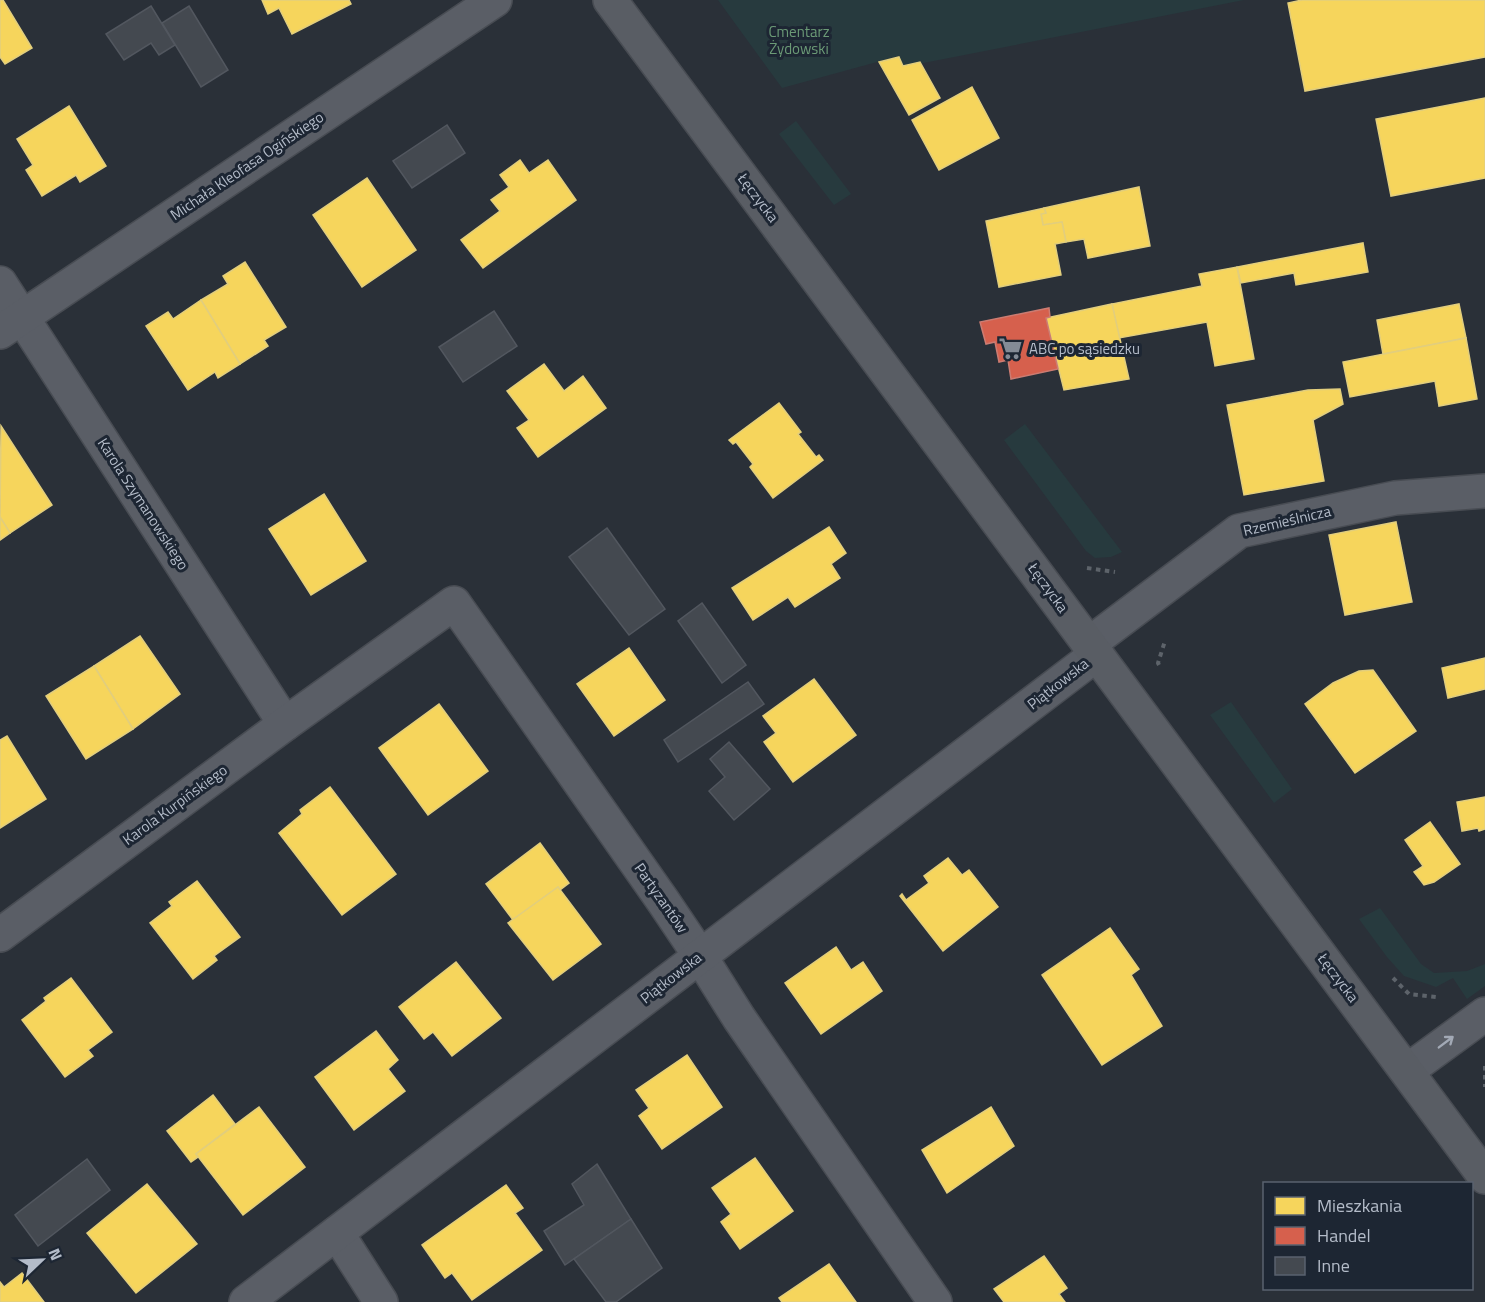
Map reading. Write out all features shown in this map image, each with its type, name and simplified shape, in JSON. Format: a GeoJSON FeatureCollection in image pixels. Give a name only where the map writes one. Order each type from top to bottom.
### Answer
{"type":"FeatureCollection","features":[{"type":"Feature","properties":{"kind":"main road","name":"Łęczycka"},"geometry":{"type":"LineString","coordinates":[[610,0],[1485,1177]]}},
{"type":"Feature","properties":{"kind":"street","name":"Michała Kleofasa Ogińskiego"},"geometry":{"type":"LineString","coordinates":[[11,324],[495,0]]}},
{"type":"Feature","properties":{"kind":"street","name":"Karola Szymanowskiego"},"geometry":{"type":"LineString","coordinates":[[0,283],[11,324],[285,724]]}},
{"type":"Feature","properties":{"kind":"street","name":"Rzemieślnicza"},"geometry":{"type":"LineString","coordinates":[[1093,649],[1239,531],[1395,498],[1485,491]]}},
{"type":"Feature","properties":{"kind":"street","name":"Partyzantów"},"geometry":{"type":"LineString","coordinates":[[351,677],[454,603],[700,956],[739,1018],[935,1302]]}},
{"type":"Feature","properties":{"kind":"street","name":"Piątkowska"},"geometry":{"type":"LineString","coordinates":[[246,1302],[700,956],[1093,649]]}},
{"type":"Feature","properties":{"kind":"street","name":"Karola Kurpińskiego"},"geometry":{"type":"LineString","coordinates":[[0,934],[351,677]]}},
{"type":"Feature","properties":{"kind":"street"},"geometry":{"type":"LineString","coordinates":[[1407,1071],[1485,1014]]}},
{"type":"Feature","properties":{"kind":"street"},"geometry":{"type":"LineString","coordinates":[[337,1233],[381,1302]]}},
{"type":"Feature","properties":{"kind":"green space","name":"Cmentarz Żydowski"},"geometry":{"type":"Polygon","coordinates":[[[718,0],[1244,0],[903,67],[899,56],[782,88],[718,0]]]}},
{"type":"Feature","properties":{"kind":"green space"},"geometry":{"type":"Polygon","coordinates":[[[796,121],[851,194],[834,205],[779,134],[796,121]]]}},
{"type":"Feature","properties":{"kind":"green space"},"geometry":{"type":"Polygon","coordinates":[[[1025,424],[1122,552],[1111,557],[1095,558],[1086,551],[1004,440],[1025,424]]]}},
{"type":"Feature","properties":{"kind":"green space"},"geometry":{"type":"Polygon","coordinates":[[[1231,702],[1292,789],[1274,803],[1210,715],[1231,702]]]}},
{"type":"Feature","properties":{"kind":"green space"},"geometry":{"type":"Polygon","coordinates":[[[1380,908],[1421,964],[1434,973],[1467,971],[1485,964],[1485,986],[1467,999],[1453,978],[1436,987],[1404,976],[1359,919],[1380,908]]]}},
{"type":"Feature","properties":{"kind":"building: Mieszkania"},"geometry":{"type":"Polygon","coordinates":[[[0,0],[3,0],[32,48],[5,64],[0,57],[0,0]]]}},
{"type":"Feature","properties":{"kind":"building: Mieszkania"},"geometry":{"type":"Polygon","coordinates":[[[262,0],[349,0],[351,4],[292,34],[279,8],[268,14],[262,0]]]}},
{"type":"Feature","properties":{"kind":"building: Mieszkania"},"geometry":{"type":"Polygon","coordinates":[[[1302,0],[1485,0],[1485,57],[1305,91],[1288,3],[1302,0]]]}},
{"type":"Feature","properties":{"kind":"building: Mieszkania"},"geometry":{"type":"Polygon","coordinates":[[[899,57],[903,66],[920,62],[940,98],[909,115],[879,62],[899,57]]]}},
{"type":"Feature","properties":{"kind":"building: Mieszkania"},"geometry":{"type":"Polygon","coordinates":[[[972,87],[999,138],[939,170],[912,120],[972,87]]]}},
{"type":"Feature","properties":{"kind":"building: Mieszkania"},"geometry":{"type":"Polygon","coordinates":[[[1485,98],[1485,178],[1391,196],[1376,119],[1485,98]]]}},
{"type":"Feature","properties":{"kind":"building: Mieszkania"},"geometry":{"type":"Polygon","coordinates":[[[69,106],[106,166],[80,182],[76,175],[42,196],[26,170],[33,165],[17,139],[69,106]]]}},
{"type":"Feature","properties":{"kind":"building: Mieszkania"},"geometry":{"type":"Polygon","coordinates":[[[520,160],[529,173],[548,160],[576,200],[483,268],[461,240],[500,211],[491,200],[509,187],[500,175],[520,160]]]}},
{"type":"Feature","properties":{"kind":"building: Mieszkania"},"geometry":{"type":"Polygon","coordinates":[[[367,178],[416,250],[362,287],[313,215],[367,178]]]}},
{"type":"Feature","properties":{"kind":"building: Mieszkania"},"geometry":{"type":"Polygon","coordinates":[[[1139,187],[1150,246],[1088,258],[1084,239],[1066,242],[1062,222],[1043,225],[1041,214],[1046,213],[1044,208],[1139,187]]]}},
{"type":"Feature","properties":{"kind":"building: Mieszkania"},"geometry":{"type":"Polygon","coordinates":[[[1044,208],[1046,213],[1041,214],[1043,225],[1062,222],[1066,242],[1055,244],[1061,275],[999,287],[986,221],[1044,208]]]}},
{"type":"Feature","properties":{"kind":"building: Mieszkania"},"geometry":{"type":"Polygon","coordinates":[[[1363,243],[1368,272],[1296,285],[1294,273],[1241,283],[1237,267],[1363,243]]]}},
{"type":"Feature","properties":{"kind":"building: Mieszkania"},"geometry":{"type":"Polygon","coordinates":[[[245,262],[286,327],[264,340],[268,346],[240,364],[201,300],[228,284],[223,276],[245,262]]]}},
{"type":"Feature","properties":{"kind":"building: Mieszkania"},"geometry":{"type":"Polygon","coordinates":[[[1237,267],[1254,359],[1215,366],[1207,322],[1119,338],[1112,304],[1202,286],[1199,274],[1237,267]]]}},
{"type":"Feature","properties":{"kind":"building: Mieszkania"},"geometry":{"type":"Polygon","coordinates":[[[201,300],[240,364],[218,378],[215,372],[188,390],[146,326],[168,312],[173,319],[201,300]]]}},
{"type":"Feature","properties":{"kind":"building: Mieszkania"},"geometry":{"type":"Polygon","coordinates":[[[1112,304],[1129,379],[1064,390],[1046,318],[1112,304]]]}},
{"type":"Feature","properties":{"kind":"building: Mieszkania"},"geometry":{"type":"Polygon","coordinates":[[[1459,304],[1466,338],[1383,354],[1377,320],[1459,304]]]}},
{"type":"Feature","properties":{"kind":"building: Mieszkania"},"geometry":{"type":"Polygon","coordinates":[[[1466,338],[1477,399],[1439,406],[1435,381],[1350,397],[1343,362],[1466,338]]]}},
{"type":"Feature","properties":{"kind":"building: Mieszkania"},"geometry":{"type":"Polygon","coordinates":[[[544,364],[564,391],[583,376],[606,408],[538,457],[517,428],[529,420],[507,391],[544,364]]]}},
{"type":"Feature","properties":{"kind":"building: Mieszkania"},"geometry":{"type":"Polygon","coordinates":[[[1340,389],[1343,404],[1313,420],[1324,481],[1244,495],[1227,405],[1308,390],[1340,389]]]}},
{"type":"Feature","properties":{"kind":"building: Mieszkania"},"geometry":{"type":"Polygon","coordinates":[[[779,403],[801,432],[798,434],[816,457],[819,455],[823,460],[773,498],[750,467],[753,464],[736,442],[733,444],[729,440],[779,403]]]}},
{"type":"Feature","properties":{"kind":"building: Mieszkania"},"geometry":{"type":"Polygon","coordinates":[[[1,426],[52,505],[10,533],[0,517],[1,426]]]}},
{"type":"Feature","properties":{"kind":"building: Mieszkania"},"geometry":{"type":"Polygon","coordinates":[[[324,494],[366,561],[311,595],[269,529],[324,494]]]}},
{"type":"Feature","properties":{"kind":"building: Mieszkania"},"geometry":{"type":"Polygon","coordinates":[[[0,517],[10,533],[0,540],[0,517]]]}},
{"type":"Feature","properties":{"kind":"building: Mieszkania"},"geometry":{"type":"Polygon","coordinates":[[[1396,522],[1412,602],[1345,615],[1329,535],[1396,522]]]}},
{"type":"Feature","properties":{"kind":"building: Mieszkania"},"geometry":{"type":"Polygon","coordinates":[[[829,527],[846,553],[831,564],[840,578],[795,607],[788,597],[753,620],[732,588],[829,527]]]}},
{"type":"Feature","properties":{"kind":"building: Mieszkania"},"geometry":{"type":"Polygon","coordinates":[[[140,636],[180,694],[133,729],[94,666],[140,636]]]}},
{"type":"Feature","properties":{"kind":"building: Mieszkania"},"geometry":{"type":"Polygon","coordinates":[[[629,648],[665,700],[614,736],[577,684],[629,648]]]}},
{"type":"Feature","properties":{"kind":"building: Mieszkania"},"geometry":{"type":"Polygon","coordinates":[[[1485,658],[1485,689],[1448,698],[1442,668],[1485,658]]]}},
{"type":"Feature","properties":{"kind":"building: Mieszkania"},"geometry":{"type":"Polygon","coordinates":[[[94,666],[133,729],[86,759],[46,696],[94,666]]]}},
{"type":"Feature","properties":{"kind":"building: Mieszkania"},"geometry":{"type":"Polygon","coordinates":[[[1373,670],[1416,731],[1355,773],[1305,704],[1333,683],[1359,671],[1373,670]]]}},
{"type":"Feature","properties":{"kind":"building: Mieszkania"},"geometry":{"type":"Polygon","coordinates":[[[814,679],[856,735],[793,782],[764,742],[776,733],[763,716],[814,679]]]}},
{"type":"Feature","properties":{"kind":"building: Mieszkania"},"geometry":{"type":"Polygon","coordinates":[[[439,704],[488,771],[428,815],[379,748],[439,704]]]}},
{"type":"Feature","properties":{"kind":"building: Mieszkania"},"geometry":{"type":"Polygon","coordinates":[[[7,736],[46,799],[0,828],[0,740],[7,736]]]}},
{"type":"Feature","properties":{"kind":"building: Mieszkania"},"geometry":{"type":"Polygon","coordinates":[[[330,787],[396,874],[342,915],[279,833],[302,814],[300,810],[330,787]]]}},
{"type":"Feature","properties":{"kind":"building: Mieszkania"},"geometry":{"type":"Polygon","coordinates":[[[1485,797],[1485,829],[1462,831],[1457,802],[1485,797]]]}},
{"type":"Feature","properties":{"kind":"building: Mieszkania"},"geometry":{"type":"Polygon","coordinates":[[[1430,822],[1460,864],[1434,882],[1424,885],[1414,872],[1423,866],[1405,840],[1430,822]]]}},
{"type":"Feature","properties":{"kind":"building: Mieszkania"},"geometry":{"type":"Polygon","coordinates":[[[540,843],[569,883],[560,890],[558,887],[513,920],[486,884],[540,843]]]}},
{"type":"Feature","properties":{"kind":"building: Mieszkania"},"geometry":{"type":"Polygon","coordinates":[[[948,858],[962,875],[969,870],[998,907],[943,951],[900,896],[902,894],[906,900],[929,883],[924,876],[948,858]]]}},
{"type":"Feature","properties":{"kind":"building: Mieszkania"},"geometry":{"type":"Polygon","coordinates":[[[197,881],[240,937],[214,956],[217,960],[193,979],[150,923],[172,906],[169,902],[197,881]]]}},
{"type":"Feature","properties":{"kind":"building: Mieszkania"},"geometry":{"type":"Polygon","coordinates":[[[558,887],[601,944],[553,980],[508,923],[558,887]]]}},
{"type":"Feature","properties":{"kind":"building: Mieszkania"},"geometry":{"type":"Polygon","coordinates":[[[1110,928],[1139,969],[1131,975],[1162,1026],[1102,1065],[1042,975],[1110,928]]]}},
{"type":"Feature","properties":{"kind":"building: Mieszkania"},"geometry":{"type":"Polygon","coordinates":[[[836,947],[851,970],[863,962],[882,991],[821,1034],[785,983],[836,947]]]}},
{"type":"Feature","properties":{"kind":"building: Mieszkania"},"geometry":{"type":"Polygon","coordinates":[[[456,962],[501,1018],[452,1056],[433,1032],[424,1039],[399,1007],[456,962]]]}},
{"type":"Feature","properties":{"kind":"building: Mieszkania"},"geometry":{"type":"Polygon","coordinates":[[[71,978],[112,1032],[88,1050],[93,1056],[65,1077],[22,1020],[46,1001],[44,998],[71,978]]]}},
{"type":"Feature","properties":{"kind":"building: Mieszkania"},"geometry":{"type":"Polygon","coordinates":[[[376,1031],[398,1060],[388,1069],[405,1091],[354,1130],[315,1077],[376,1031]]]}},
{"type":"Feature","properties":{"kind":"building: Mieszkania"},"geometry":{"type":"Polygon","coordinates":[[[687,1055],[722,1107],[662,1149],[639,1116],[649,1108],[636,1090],[687,1055]]]}},
{"type":"Feature","properties":{"kind":"building: Mieszkania"},"geometry":{"type":"Polygon","coordinates":[[[213,1095],[235,1124],[196,1154],[198,1157],[191,1162],[167,1131],[213,1095]]]}},
{"type":"Feature","properties":{"kind":"building: Mieszkania"},"geometry":{"type":"Polygon","coordinates":[[[259,1107],[305,1167],[243,1215],[196,1154],[259,1107]]]}},
{"type":"Feature","properties":{"kind":"building: Mieszkania"},"geometry":{"type":"Polygon","coordinates":[[[991,1107],[1014,1146],[947,1193],[922,1150],[991,1107]]]}},
{"type":"Feature","properties":{"kind":"building: Mieszkania"},"geometry":{"type":"Polygon","coordinates":[[[755,1158],[793,1211],[740,1249],[721,1222],[731,1214],[712,1188],[755,1158]]]}},
{"type":"Feature","properties":{"kind":"building: Mieszkania"},"geometry":{"type":"Polygon","coordinates":[[[147,1184],[197,1244],[136,1293],[87,1233],[147,1184]]]}},
{"type":"Feature","properties":{"kind":"building: Mieszkania"},"geometry":{"type":"Polygon","coordinates":[[[506,1185],[523,1208],[515,1213],[542,1250],[472,1300],[452,1273],[445,1278],[422,1245],[506,1185]]]}},
{"type":"Feature","properties":{"kind":"building: Mieszkania"},"geometry":{"type":"Polygon","coordinates":[[[1044,1256],[1067,1288],[1059,1294],[1065,1302],[1004,1302],[994,1289],[1044,1256]]]}},
{"type":"Feature","properties":{"kind":"building: Mieszkania"},"geometry":{"type":"Polygon","coordinates":[[[829,1264],[856,1302],[782,1302],[779,1298],[829,1264]]]}},
{"type":"Feature","properties":{"kind":"building: Mieszkania"},"geometry":{"type":"Polygon","coordinates":[[[22,1273],[44,1302],[0,1302],[0,1282],[4,1287],[22,1273]]]}},
{"type":"Feature","properties":{"kind":"building: Handel"},"geometry":{"type":"Polygon","coordinates":[[[1049,308],[1050,317],[1046,318],[1058,369],[1011,379],[1008,360],[999,362],[995,342],[986,344],[980,322],[1049,308]]]}},
{"type":"Feature","properties":{"kind":"building: Inne"},"geometry":{"type":"Polygon","coordinates":[[[151,6],[175,45],[159,55],[151,43],[124,60],[106,34],[151,6]]]}},
{"type":"Feature","properties":{"kind":"building: Inne"},"geometry":{"type":"Polygon","coordinates":[[[189,6],[228,70],[201,87],[162,23],[189,6]]]}},
{"type":"Feature","properties":{"kind":"building: Inne"},"geometry":{"type":"Polygon","coordinates":[[[447,125],[465,153],[412,188],[393,161],[447,125]]]}},
{"type":"Feature","properties":{"kind":"building: Inne"},"geometry":{"type":"Polygon","coordinates":[[[494,311],[517,346],[463,382],[439,347],[494,311]]]}},
{"type":"Feature","properties":{"kind":"building: Inne"},"geometry":{"type":"Polygon","coordinates":[[[607,528],[665,609],[629,635],[569,557],[607,528]]]}},
{"type":"Feature","properties":{"kind":"building: Inne"},"geometry":{"type":"Polygon","coordinates":[[[702,603],[746,665],[722,683],[678,621],[702,603]]]}},
{"type":"Feature","properties":{"kind":"building: Inne"},"geometry":{"type":"Polygon","coordinates":[[[748,682],[764,704],[678,762],[664,740],[748,682]]]}},
{"type":"Feature","properties":{"kind":"building: Inne"},"geometry":{"type":"Polygon","coordinates":[[[729,742],[770,789],[734,820],[709,791],[725,777],[710,759],[729,742]]]}},
{"type":"Feature","properties":{"kind":"building: Inne"},"geometry":{"type":"Polygon","coordinates":[[[87,1159],[110,1190],[38,1246],[15,1215],[87,1159]]]}},
{"type":"Feature","properties":{"kind":"building: Inne"},"geometry":{"type":"Polygon","coordinates":[[[597,1164],[631,1219],[565,1265],[544,1231],[584,1205],[572,1184],[597,1164]]]}},
{"type":"Feature","properties":{"kind":"building: Inne"},"geometry":{"type":"Polygon","coordinates":[[[631,1219],[662,1268],[616,1302],[606,1302],[574,1259],[631,1219]]]}},
{"type":"Feature","properties":{"kind":"place","name":"ABC po sąsiedzku"},"geometry":{"type":"Point","coordinates":[1011,349]}}]}
